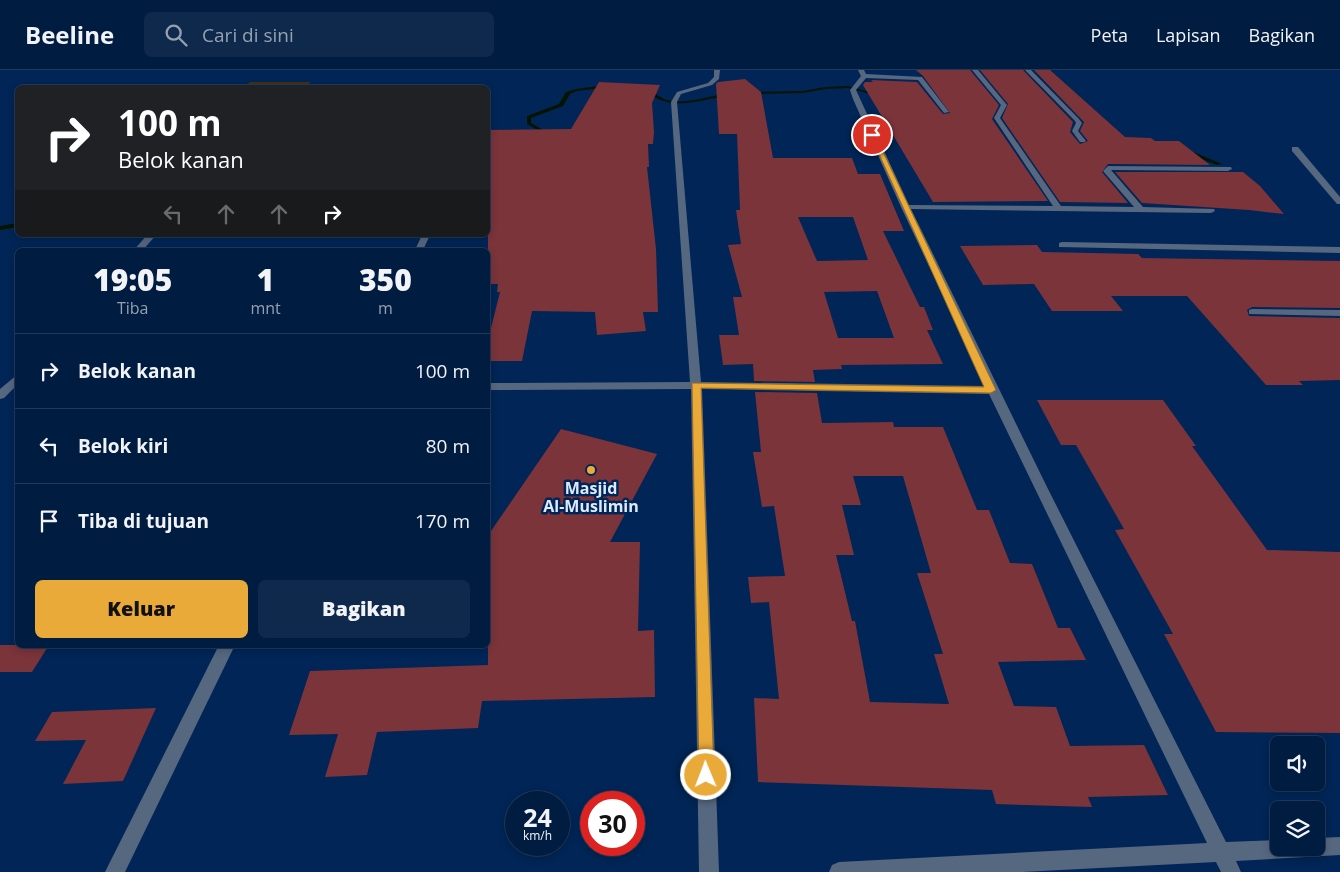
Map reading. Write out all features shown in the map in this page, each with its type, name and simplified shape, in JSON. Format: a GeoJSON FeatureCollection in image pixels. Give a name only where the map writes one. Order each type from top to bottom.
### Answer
{"type":"FeatureCollection","features":[{"type":"Feature","properties":{"kind":"street"},"geometry":{"type":"LineString","coordinates":[[709,872],[696,385],[674,102],[679,93],[710,84],[716,78],[716,70]]}},
{"type":"Feature","properties":{"kind":"street"},"geometry":{"type":"LineString","coordinates":[[975,70],[1004,105],[998,118],[1059,208]]}},
{"type":"Feature","properties":{"kind":"street"},"geometry":{"type":"LineString","coordinates":[[1028,70],[1077,120],[1076,128],[1082,141]]}},
{"type":"Feature","properties":{"kind":"street"},"geometry":{"type":"LineString","coordinates":[[946,112],[920,78],[862,75],[853,90],[905,208],[991,390],[1231,872]]}},
{"type":"Feature","properties":{"kind":"street"},"geometry":{"type":"LineString","coordinates":[[1295,149],[1340,202]]}},
{"type":"Feature","properties":{"kind":"street"},"geometry":{"type":"LineString","coordinates":[[1141,210],[1107,171],[1108,168],[1228,169]]}},
{"type":"Feature","properties":{"kind":"street"},"geometry":{"type":"LineString","coordinates":[[905,208],[1059,208],[1210,211]]}},
{"type":"Feature","properties":{"kind":"street"},"geometry":{"type":"LineString","coordinates":[[140,248],[150,237]]}},
{"type":"Feature","properties":{"kind":"street"},"geometry":{"type":"LineString","coordinates":[[1062,245],[1340,250]]}},
{"type":"Feature","properties":{"kind":"street"},"geometry":{"type":"LineString","coordinates":[[1252,312],[1340,313]]}},
{"type":"Feature","properties":{"kind":"street"},"geometry":{"type":"LineString","coordinates":[[1,392],[15,380]]}},
{"type":"Feature","properties":{"kind":"street"},"geometry":{"type":"LineString","coordinates":[[490,386],[696,385],[991,390]]}},
{"type":"Feature","properties":{"kind":"street"},"geometry":{"type":"LineString","coordinates":[[1,392],[15,391]]}},
{"type":"Feature","properties":{"kind":"street"},"geometry":{"type":"LineString","coordinates":[[115,872],[226,648]]}},
{"type":"Feature","properties":{"kind":"street"},"geometry":{"type":"LineString","coordinates":[[839,872],[1340,846]]}},
{"type":"Feature","properties":{"kind":"shaded area"},"geometry":{"type":"Polygon","coordinates":[[[250,82],[311,82],[307,85],[246,85],[250,82]]]}},
{"type":"Feature","properties":{"kind":"building"},"geometry":{"type":"Polygon","coordinates":[[[916,70],[970,70],[999,105],[992,119],[1048,201],[933,202],[863,85],[865,82],[873,82],[871,80],[917,82],[943,114],[950,113],[923,76],[916,70]]]}},
{"type":"Feature","properties":{"kind":"building"},"geometry":{"type":"Polygon","coordinates":[[[980,70],[1023,70],[1073,122],[1070,132],[1080,144],[1088,141],[1080,131],[1084,122],[1034,70],[1050,70],[1125,137],[1151,138],[1155,141],[1179,141],[1210,165],[1108,164],[1102,172],[1128,203],[1060,202],[1002,118],[1008,104],[980,70]]]}},
{"type":"Feature","properties":{"kind":"building"},"geometry":{"type":"Polygon","coordinates":[[[745,79],[761,92],[773,158],[852,158],[858,174],[880,174],[904,231],[883,231],[920,307],[924,307],[933,330],[927,330],[943,364],[841,365],[842,369],[813,370],[815,382],[754,381],[753,364],[723,365],[719,335],[739,335],[733,297],[742,297],[728,245],[741,244],[736,210],[740,210],[737,134],[719,134],[716,84],[718,82],[745,79]],[[798,217],[817,261],[868,260],[853,217],[798,217]],[[877,291],[824,292],[838,338],[894,338],[877,291]]]}},
{"type":"Feature","properties":{"kind":"building"},"geometry":{"type":"Polygon","coordinates":[[[599,82],[660,85],[652,103],[654,132],[653,144],[648,144],[649,167],[647,167],[656,249],[658,312],[643,312],[646,331],[597,335],[595,312],[532,311],[522,361],[490,361],[490,332],[500,292],[497,292],[498,284],[490,284],[490,248],[488,248],[488,237],[490,237],[490,130],[571,129],[599,82]]]}},
{"type":"Feature","properties":{"kind":"building"},"geometry":{"type":"Polygon","coordinates":[[[1115,172],[1243,172],[1260,186],[1284,214],[1142,203],[1115,172]]]}},
{"type":"Feature","properties":{"kind":"building"},"geometry":{"type":"Polygon","coordinates":[[[1037,245],[1042,252],[1138,254],[1142,258],[1340,261],[1340,308],[1252,307],[1247,310],[1249,316],[1340,318],[1340,380],[1299,381],[1303,385],[1266,385],[1187,296],[1111,296],[1123,311],[1052,311],[1034,284],[983,285],[960,246],[1037,245]]]}},
{"type":"Feature","properties":{"kind":"building"},"geometry":{"type":"Polygon","coordinates":[[[755,392],[817,393],[822,423],[893,422],[894,427],[943,427],[977,510],[989,510],[1010,563],[1032,564],[1058,628],[1070,628],[1086,660],[998,662],[1014,706],[1056,707],[1070,746],[1144,745],[1168,795],[1088,797],[1092,807],[996,804],[992,790],[758,782],[754,698],[779,699],[769,602],[751,603],[748,577],[785,576],[774,506],[762,507],[753,452],[761,452],[755,392]],[[853,476],[861,505],[842,505],[854,555],[836,555],[852,621],[855,621],[870,702],[949,704],[934,654],[943,654],[917,573],[931,573],[903,476],[853,476]]]}},
{"type":"Feature","properties":{"kind":"building"},"geometry":{"type":"Polygon","coordinates":[[[1037,400],[1163,400],[1196,446],[1192,446],[1267,550],[1340,552],[1340,733],[1216,732],[1164,634],[1173,634],[1115,530],[1124,529],[1076,445],[1061,445],[1037,400]]]}},
{"type":"Feature","properties":{"kind":"building"},"geometry":{"type":"Polygon","coordinates":[[[561,429],[657,454],[610,542],[640,542],[638,631],[654,630],[655,697],[482,701],[478,728],[377,732],[367,775],[325,777],[338,734],[289,735],[310,671],[488,665],[488,648],[490,648],[491,531],[561,429]]]}},
{"type":"Feature","properties":{"kind":"building"},"geometry":{"type":"Polygon","coordinates":[[[0,645],[15,645],[15,648],[47,648],[32,672],[0,672],[0,645]]]}},
{"type":"Feature","properties":{"kind":"building"},"geometry":{"type":"Polygon","coordinates":[[[156,708],[123,781],[63,784],[86,740],[35,741],[52,712],[156,708]]]}},
{"type":"Feature","properties":{"kind":"waterway"},"geometry":{"type":"LineString","coordinates":[[542,136],[546,133],[529,124],[529,117],[561,105],[568,93],[576,90],[607,86]]}},
{"type":"Feature","properties":{"kind":"waterway"},"geometry":{"type":"LineString","coordinates":[[750,93],[803,92],[825,88],[848,87],[878,95]]}},
{"type":"Feature","properties":{"kind":"waterway"},"geometry":{"type":"LineString","coordinates":[[647,90],[660,99],[677,102],[727,95]]}},
{"type":"Feature","properties":{"kind":"waterway"},"geometry":{"type":"LineString","coordinates":[[1184,150],[1219,164]]}},
{"type":"Feature","properties":{"kind":"waterway"},"geometry":{"type":"LineString","coordinates":[[0,228],[15,226]]}},
{"type":"Feature","properties":{"kind":"place","name":"Masjid Al-Muslimin"},"geometry":{"type":"Point","coordinates":[591,470]}},
{"type":"Feature","properties":{"kind":"route"},"geometry":{"type":"LineString","coordinates":[[706,775],[696,385],[991,390],[872,135]]}}]}
